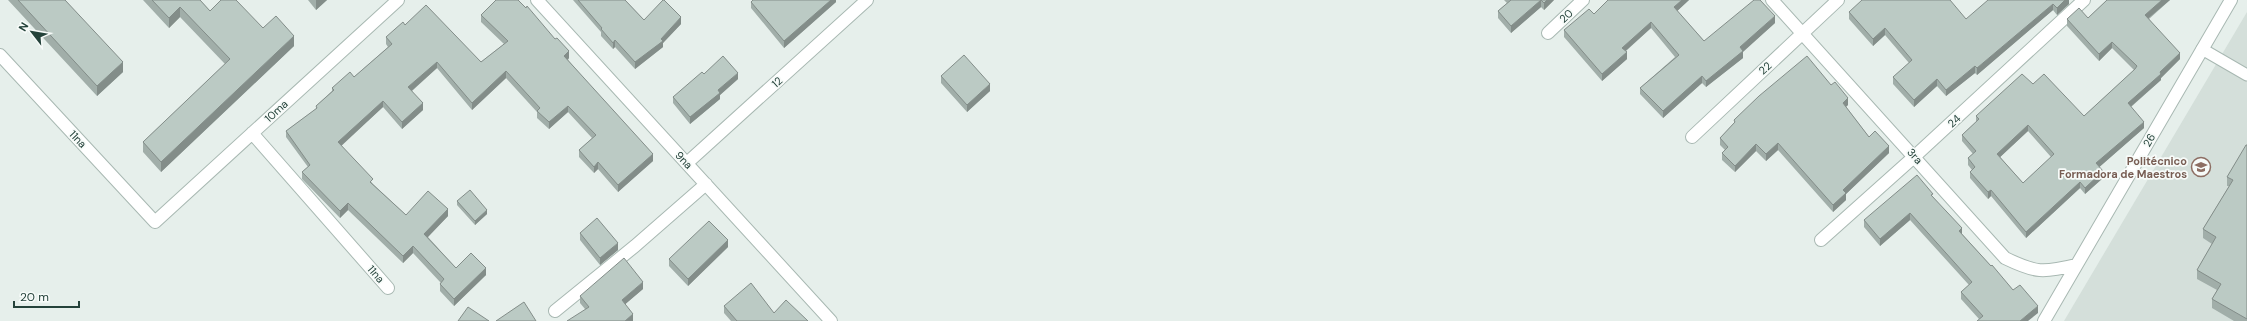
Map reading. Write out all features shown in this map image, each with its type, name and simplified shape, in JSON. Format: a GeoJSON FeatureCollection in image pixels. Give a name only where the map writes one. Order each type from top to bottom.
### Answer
{"type":"FeatureCollection","features":[{"type":"Feature","properties":{"kind":"street","name":"10ma"},"geometry":{"type":"LineString","coordinates":[[155,222],[398,0]]}},
{"type":"Feature","properties":{"kind":"street","name":"9na"},"geometry":{"type":"LineString","coordinates":[[537,0],[831,321]]}},
{"type":"Feature","properties":{"kind":"street","name":"12"},"geometry":{"type":"LineString","coordinates":[[687,163],[867,0]]}},
{"type":"Feature","properties":{"kind":"street","name":"20"},"geometry":{"type":"LineString","coordinates":[[1548,33],[1583,0]]}},
{"type":"Feature","properties":{"kind":"street","name":"3ra"},"geometry":{"type":"LineString","coordinates":[[1772,0],[2006,258],[2030,270],[2056,270],[2076,265]]}},
{"type":"Feature","properties":{"kind":"street","name":"22"},"geometry":{"type":"LineString","coordinates":[[1692,137],[1802,32],[1838,0]]}},
{"type":"Feature","properties":{"kind":"street","name":"24"},"geometry":{"type":"LineString","coordinates":[[1821,240],[1915,156],[2084,0]]}},
{"type":"Feature","properties":{"kind":"street","name":"26"},"geometry":{"type":"LineString","coordinates":[[2044,321],[2230,0]]}},
{"type":"Feature","properties":{"kind":"street","name":"11na"},"geometry":{"type":"LineString","coordinates":[[0,55],[155,222]]}},
{"type":"Feature","properties":{"kind":"street","name":"11na"},"geometry":{"type":"LineString","coordinates":[[252,133],[388,288]]}},
{"type":"Feature","properties":{"kind":"street"},"geometry":{"type":"LineString","coordinates":[[555,311],[635,246],[706,184]]}},
{"type":"Feature","properties":{"kind":"lane"},"geometry":{"type":"LineString","coordinates":[[2202,49],[2247,75]]}},
{"type":"Feature","properties":{"kind":"shaded area","name":"Politécnico Formadora de Maestros"},"geometry":{"type":"Polygon","coordinates":[[[2247,12],[2247,321],[2064,321],[2247,12]]]}},
{"type":"Feature","properties":{"kind":"building"},"geometry":{"type":"Polygon","coordinates":[[[18,0],[65,0],[123,62],[97,86],[18,0]]]}},
{"type":"Feature","properties":{"kind":"building"},"geometry":{"type":"Polygon","coordinates":[[[152,0],[200,0],[210,11],[221,0],[236,0],[263,28],[276,16],[294,36],[161,162],[143,142],[230,59],[180,7],[169,18],[152,0]]]}},
{"type":"Feature","properties":{"kind":"building"},"geometry":{"type":"Polygon","coordinates":[[[496,0],[518,0],[526,8],[527,6],[555,39],[557,38],[569,51],[564,56],[653,154],[618,185],[598,162],[594,167],[579,150],[596,135],[568,106],[549,122],[537,111],[540,108],[506,71],[472,103],[437,62],[408,87],[423,103],[402,122],[383,101],[338,142],[373,179],[370,182],[406,215],[428,191],[448,209],[424,234],[456,268],[471,253],[486,268],[454,299],[440,284],[444,279],[413,246],[403,256],[348,203],[340,211],[302,172],[310,165],[286,131],[317,108],[316,106],[334,90],[332,88],[350,72],[354,77],[392,44],[386,37],[403,22],[405,25],[426,5],[481,62],[508,41],[481,15],[496,0]]]}},
{"type":"Feature","properties":{"kind":"building"},"geometry":{"type":"Polygon","coordinates":[[[578,0],[625,0],[644,20],[664,0],[681,17],[661,39],[663,41],[635,62],[615,40],[613,43],[578,0]]]}},
{"type":"Feature","properties":{"kind":"building"},"geometry":{"type":"Polygon","coordinates":[[[753,0],[831,0],[784,41],[751,2],[753,0]]]}},
{"type":"Feature","properties":{"kind":"building"},"geometry":{"type":"Polygon","coordinates":[[[1511,0],[1541,0],[1511,26],[1498,11],[1511,0]]]}},
{"type":"Feature","properties":{"kind":"building"},"geometry":{"type":"Polygon","coordinates":[[[1608,0],[1682,0],[1674,7],[1704,41],[1754,0],[1760,0],[1775,16],[1740,47],[1743,51],[1706,81],[1702,76],[1663,111],[1640,88],[1679,55],[1651,22],[1622,48],[1627,52],[1602,74],[1564,30],[1589,9],[1594,14],[1608,0]]]}},
{"type":"Feature","properties":{"kind":"building"},"geometry":{"type":"Polygon","coordinates":[[[1862,0],[1950,0],[1966,19],[1988,0],[2065,0],[2057,8],[2053,4],[1977,68],[1975,66],[1946,90],[1937,79],[1914,100],[1893,77],[1912,60],[1885,28],[1873,39],[1849,12],[1862,0]]]}},
{"type":"Feature","properties":{"kind":"building"},"geometry":{"type":"Polygon","coordinates":[[[2107,0],[2162,0],[2145,15],[2180,53],[2160,72],[2161,74],[2128,103],[2144,122],[2096,163],[2103,171],[2085,188],[2080,182],[2026,232],[1991,190],[1988,192],[1970,172],[1975,167],[1968,158],[1976,151],[1962,135],[1979,119],[1976,116],[2022,74],[2033,84],[2044,74],[2084,116],[2135,69],[2137,66],[2112,42],[2099,54],[2067,19],[2079,8],[2088,18],[2107,0]],[[2028,125],[1997,154],[2023,183],[2054,154],[2028,125]]]}},
{"type":"Feature","properties":{"kind":"building"},"geometry":{"type":"Polygon","coordinates":[[[964,55],[990,84],[967,105],[941,76],[964,55]]]}},
{"type":"Feature","properties":{"kind":"building"},"geometry":{"type":"Polygon","coordinates":[[[723,56],[738,73],[718,90],[720,93],[690,117],[673,97],[702,72],[704,74],[723,56]]]}},
{"type":"Feature","properties":{"kind":"building"},"geometry":{"type":"Polygon","coordinates":[[[1807,56],[1831,85],[1835,82],[1848,98],[1843,103],[1869,137],[1875,131],[1889,146],[1843,190],[1846,193],[1833,205],[1778,143],[1766,154],[1756,144],[1735,166],[1722,153],[1728,147],[1720,138],[1735,122],[1734,120],[1759,96],[1807,56]]]}},
{"type":"Feature","properties":{"kind":"building"},"geometry":{"type":"Polygon","coordinates":[[[2246,145],[2247,319],[2212,299],[2221,284],[2197,270],[2216,237],[2203,229],[2233,180],[2227,177],[2246,145]]]}},
{"type":"Feature","properties":{"kind":"building"},"geometry":{"type":"Polygon","coordinates":[[[1917,175],[1933,194],[1931,195],[1962,228],[1959,231],[1991,266],[1992,265],[2013,290],[2020,285],[2038,306],[2020,321],[1977,321],[1983,316],[1961,292],[1972,282],[1910,213],[1880,239],[1864,220],[1917,175]]]}},
{"type":"Feature","properties":{"kind":"building"},"geometry":{"type":"Polygon","coordinates":[[[470,190],[487,210],[475,221],[457,201],[470,190]]]}},
{"type":"Feature","properties":{"kind":"building"},"geometry":{"type":"Polygon","coordinates":[[[597,218],[618,243],[600,258],[580,233],[597,218]]]}},
{"type":"Feature","properties":{"kind":"building"},"geometry":{"type":"Polygon","coordinates":[[[709,221],[728,240],[688,279],[669,259],[709,221]]]}},
{"type":"Feature","properties":{"kind":"building"},"geometry":{"type":"Polygon","coordinates":[[[624,258],[643,282],[622,300],[633,314],[625,321],[567,321],[589,307],[580,296],[624,258]]]}},
{"type":"Feature","properties":{"kind":"building"},"geometry":{"type":"Polygon","coordinates":[[[751,283],[774,313],[786,300],[808,321],[737,321],[724,306],[751,283]]]}},
{"type":"Feature","properties":{"kind":"building"},"geometry":{"type":"Polygon","coordinates":[[[524,302],[536,321],[496,321],[524,302]]]}},
{"type":"Feature","properties":{"kind":"building"},"geometry":{"type":"Polygon","coordinates":[[[468,307],[489,321],[458,321],[468,307]]]}},
{"type":"Feature","properties":{"kind":"place","name":"Politécnico Formadora de Maestros"},"geometry":{"type":"Point","coordinates":[2201,167]}}]}
